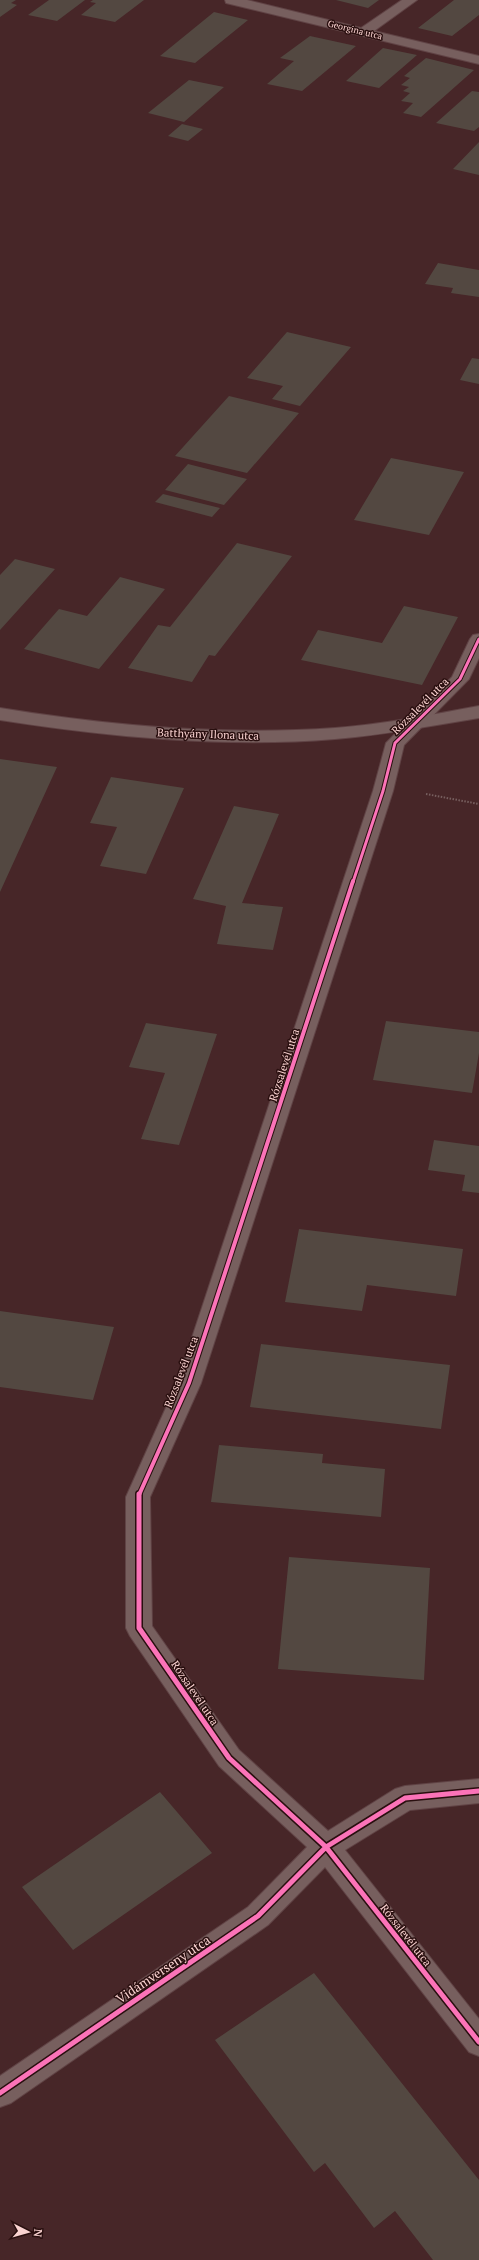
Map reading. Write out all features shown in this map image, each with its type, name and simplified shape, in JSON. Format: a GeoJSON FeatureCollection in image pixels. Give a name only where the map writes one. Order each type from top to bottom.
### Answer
{"type":"FeatureCollection","features":[{"type":"Feature","properties":{"kind":"street","name":"Georgina utca"},"geometry":{"type":"LineString","coordinates":[[231,0],[479,60]]}},
{"type":"Feature","properties":{"kind":"street"},"geometry":{"type":"LineString","coordinates":[[363,32],[411,0]]}},
{"type":"Feature","properties":{"kind":"street","name":"Rózsalevél utca"},"geometry":{"type":"LineString","coordinates":[[479,639],[460,679],[395,743],[383,791],[189,1383],[138,1497],[140,1628],[229,1758],[326,1847],[479,2042]]}},
{"type":"Feature","properties":{"kind":"street","name":"Batthyány Ilona utca"},"geometry":{"type":"LineString","coordinates":[[0,714],[80,725],[150,732],[237,736],[340,733],[417,723],[479,712]]}},
{"type":"Feature","properties":{"kind":"street","name":"Vidámverseny utca"},"geometry":{"type":"LineString","coordinates":[[0,2093],[258,1916],[326,1847],[405,1798],[479,1791]]}},
{"type":"Feature","properties":{"kind":"path"},"geometry":{"type":"LineString","coordinates":[[425,793],[479,804]]}},
{"type":"Feature","properties":{"kind":"building"},"geometry":{"type":"Polygon","coordinates":[[[0,0],[16,0],[11,3],[17,5],[0,17],[0,0]]]}},
{"type":"Feature","properties":{"kind":"building"},"geometry":{"type":"Polygon","coordinates":[[[49,0],[85,0],[57,21],[28,15],[49,0]]]}},
{"type":"Feature","properties":{"kind":"building"},"geometry":{"type":"Polygon","coordinates":[[[93,0],[144,0],[115,22],[81,15],[96,3],[90,2],[93,0]]]}},
{"type":"Feature","properties":{"kind":"building"},"geometry":{"type":"Polygon","coordinates":[[[336,0],[379,0],[368,8],[336,0]]]}},
{"type":"Feature","properties":{"kind":"building"},"geometry":{"type":"Polygon","coordinates":[[[454,0],[479,0],[479,15],[452,36],[418,28],[454,0]]]}},
{"type":"Feature","properties":{"kind":"building"},"geometry":{"type":"Polygon","coordinates":[[[214,12],[248,20],[195,63],[160,56],[214,12]]]}},
{"type":"Feature","properties":{"kind":"building"},"geometry":{"type":"Polygon","coordinates":[[[310,36],[356,46],[302,91],[267,84],[294,61],[280,58],[310,36]]]}},
{"type":"Feature","properties":{"kind":"building"},"geometry":{"type":"Polygon","coordinates":[[[383,48],[417,55],[379,88],[346,81],[383,48]]]}},
{"type":"Feature","properties":{"kind":"building"},"geometry":{"type":"Polygon","coordinates":[[[426,58],[474,70],[421,117],[403,113],[413,103],[401,101],[410,93],[403,91],[409,87],[401,85],[410,78],[404,76],[426,58]]]}},
{"type":"Feature","properties":{"kind":"building"},"geometry":{"type":"Polygon","coordinates":[[[189,80],[224,87],[184,122],[148,113],[189,80]]]}},
{"type":"Feature","properties":{"kind":"building"},"geometry":{"type":"Polygon","coordinates":[[[472,91],[479,92],[479,127],[474,131],[436,123],[472,91]]]}},
{"type":"Feature","properties":{"kind":"building"},"geometry":{"type":"Polygon","coordinates":[[[182,124],[203,129],[188,141],[168,136],[182,124]]]}},
{"type":"Feature","properties":{"kind":"building"},"geometry":{"type":"Polygon","coordinates":[[[479,142],[479,175],[453,169],[479,142]]]}},
{"type":"Feature","properties":{"kind":"building"},"geometry":{"type":"Polygon","coordinates":[[[438,263],[479,270],[479,297],[451,293],[453,288],[425,284],[438,263]]]}},
{"type":"Feature","properties":{"kind":"building"},"geometry":{"type":"Polygon","coordinates":[[[287,332],[351,347],[300,406],[272,399],[283,386],[247,378],[287,332]]]}},
{"type":"Feature","properties":{"kind":"building"},"geometry":{"type":"Polygon","coordinates":[[[472,358],[479,359],[479,384],[460,380],[472,358]]]}},
{"type":"Feature","properties":{"kind":"building"},"geometry":{"type":"Polygon","coordinates":[[[229,396],[299,413],[247,473],[175,456],[229,396]]]}},
{"type":"Feature","properties":{"kind":"building"},"geometry":{"type":"Polygon","coordinates":[[[391,458],[464,472],[429,535],[354,520],[391,458]]]}},
{"type":"Feature","properties":{"kind":"building"},"geometry":{"type":"Polygon","coordinates":[[[188,464],[247,479],[224,505],[165,490],[188,464]]]}},
{"type":"Feature","properties":{"kind":"building"},"geometry":{"type":"Polygon","coordinates":[[[163,494],[220,508],[212,517],[155,502],[163,494]]]}},
{"type":"Feature","properties":{"kind":"building"},"geometry":{"type":"Polygon","coordinates":[[[237,543],[292,556],[215,656],[209,655],[192,682],[128,668],[158,625],[170,627],[237,543]]]}},
{"type":"Feature","properties":{"kind":"building"},"geometry":{"type":"Polygon","coordinates":[[[15,559],[55,569],[0,630],[0,575],[15,559]]]}},
{"type":"Feature","properties":{"kind":"building"},"geometry":{"type":"Polygon","coordinates":[[[120,577],[165,589],[99,669],[24,649],[59,609],[87,616],[120,577]]]}},
{"type":"Feature","properties":{"kind":"building"},"geometry":{"type":"Polygon","coordinates":[[[404,606],[458,617],[422,685],[301,660],[318,630],[382,643],[404,606]]]}},
{"type":"Feature","properties":{"kind":"building"},"geometry":{"type":"Polygon","coordinates":[[[0,759],[57,767],[0,892],[0,759]]]}},
{"type":"Feature","properties":{"kind":"building"},"geometry":{"type":"Polygon","coordinates":[[[111,777],[184,788],[146,874],[100,866],[117,827],[90,823],[111,777]]]}},
{"type":"Feature","properties":{"kind":"building"},"geometry":{"type":"Polygon","coordinates":[[[234,806],[279,814],[242,903],[283,907],[273,950],[217,944],[226,906],[193,899],[234,806]]]}},
{"type":"Feature","properties":{"kind":"building"},"geometry":{"type":"Polygon","coordinates":[[[386,1021],[479,1032],[479,1053],[472,1093],[373,1080],[386,1021]]]}},
{"type":"Feature","properties":{"kind":"building"},"geometry":{"type":"Polygon","coordinates":[[[146,1023],[217,1034],[179,1145],[141,1139],[165,1073],[129,1067],[146,1023]]]}},
{"type":"Feature","properties":{"kind":"building"},"geometry":{"type":"Polygon","coordinates":[[[434,1140],[479,1146],[479,1193],[462,1191],[465,1175],[428,1170],[434,1140]]]}},
{"type":"Feature","properties":{"kind":"building"},"geometry":{"type":"Polygon","coordinates":[[[299,1229],[463,1249],[456,1296],[367,1285],[362,1311],[285,1302],[299,1229]]]}},
{"type":"Feature","properties":{"kind":"building"},"geometry":{"type":"Polygon","coordinates":[[[0,1311],[114,1327],[93,1400],[0,1387],[0,1311]]]}},
{"type":"Feature","properties":{"kind":"building"},"geometry":{"type":"Polygon","coordinates":[[[261,1344],[450,1365],[441,1429],[250,1407],[261,1344]]]}},
{"type":"Feature","properties":{"kind":"building"},"geometry":{"type":"Polygon","coordinates":[[[219,1445],[323,1454],[322,1463],[385,1469],[381,1517],[211,1502],[219,1445]]]}},
{"type":"Feature","properties":{"kind":"building"},"geometry":{"type":"Polygon","coordinates":[[[289,1557],[430,1568],[424,1680],[278,1669],[289,1557]]]}},
{"type":"Feature","properties":{"kind":"building"},"geometry":{"type":"Polygon","coordinates":[[[160,1792],[212,1853],[73,1950],[22,1887],[160,1792]]]}},
{"type":"Feature","properties":{"kind":"building"},"geometry":{"type":"Polygon","coordinates":[[[314,1973],[479,2180],[479,2260],[433,2260],[395,2211],[374,2228],[325,2163],[314,2172],[215,2040],[314,1973]]]}},
{"type":"Feature","properties":{"kind":"cycle path"},"geometry":{"type":"LineString","coordinates":[[479,639],[460,679],[395,743],[383,791],[189,1383],[138,1497],[139,1628],[229,1758],[326,1847],[479,2042]]}},
{"type":"Feature","properties":{"kind":"cycle path"},"geometry":{"type":"LineString","coordinates":[[0,2093],[258,1916],[326,1847],[405,1798],[479,1791]]}}]}
